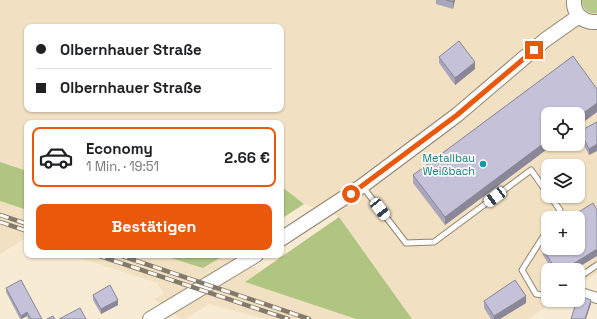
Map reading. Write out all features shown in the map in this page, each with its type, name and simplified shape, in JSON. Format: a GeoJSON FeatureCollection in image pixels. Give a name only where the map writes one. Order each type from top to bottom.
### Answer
{"type":"FeatureCollection","features":[{"type":"Feature","properties":{"kind":"street"},"geometry":{"type":"LineString","coordinates":[[284,237],[362,186],[457,115],[545,40],[573,6],[589,21],[596,22]]}},
{"type":"Feature","properties":{"kind":"street"},"geometry":{"type":"LineString","coordinates":[[150,319],[251,258]]}},
{"type":"Feature","properties":{"kind":"street"},"geometry":{"type":"LineString","coordinates":[[585,294],[597,298]]}},
{"type":"Feature","properties":{"kind":"lane"},"geometry":{"type":"LineString","coordinates":[[362,186],[406,243],[434,242],[531,170],[541,184]]}},
{"type":"Feature","properties":{"kind":"lane"},"geometry":{"type":"LineString","coordinates":[[541,239],[522,270],[536,294],[541,295]]}},
{"type":"Feature","properties":{"kind":"lane"},"geometry":{"type":"LineString","coordinates":[[585,273],[597,265]]}},
{"type":"Feature","properties":{"kind":"shaded area"},"geometry":{"type":"Polygon","coordinates":[[[0,0],[597,0],[597,273],[585,281],[585,263],[541,263],[541,307],[546,307],[528,319],[412,319],[339,217],[304,204],[284,188],[284,120],[24,120],[24,170],[0,162],[0,0]]]}},
{"type":"Feature","properties":{"kind":"shaded area"},"geometry":{"type":"Polygon","coordinates":[[[0,201],[24,209],[24,240],[19,238],[23,240],[0,254],[0,201]]]}},
{"type":"Feature","properties":{"kind":"shaded area"},"geometry":{"type":"Polygon","coordinates":[[[80,258],[171,258],[203,268],[220,258],[238,258],[260,271],[245,282],[356,319],[265,319],[209,304],[185,319],[181,319],[154,299],[164,294],[157,283],[80,258]]]}},
{"type":"Feature","properties":{"kind":"green space"},"geometry":{"type":"Polygon","coordinates":[[[582,0],[597,0],[597,13],[588,12],[583,6],[582,0]]]}},
{"type":"Feature","properties":{"kind":"green space"},"geometry":{"type":"Polygon","coordinates":[[[0,162],[24,170],[24,209],[0,201],[0,162]]]}},
{"type":"Feature","properties":{"kind":"green space"},"geometry":{"type":"Polygon","coordinates":[[[284,188],[304,204],[284,217],[284,188]]]}},
{"type":"Feature","properties":{"kind":"green space"},"geometry":{"type":"Polygon","coordinates":[[[339,217],[412,319],[356,319],[245,282],[280,258],[284,258],[284,255],[339,217]]]}},
{"type":"Feature","properties":{"kind":"green space"},"geometry":{"type":"Polygon","coordinates":[[[171,258],[220,258],[203,268],[171,258]]]}},
{"type":"Feature","properties":{"kind":"building"},"geometry":{"type":"Polygon","coordinates":[[[459,41],[475,62],[455,78],[439,57],[459,41]]]}},
{"type":"Feature","properties":{"kind":"building","name":"Metallbau Weißbach"},"geometry":{"type":"Polygon","coordinates":[[[573,56],[597,89],[597,103],[585,112],[585,107],[541,107],[541,145],[445,217],[413,175],[573,56]]]}},
{"type":"Feature","properties":{"kind":"building"},"geometry":{"type":"Polygon","coordinates":[[[597,122],[597,144],[589,149],[585,141],[585,128],[597,122]]]}},
{"type":"Feature","properties":{"kind":"building"},"geometry":{"type":"Polygon","coordinates":[[[593,203],[597,210],[597,249],[574,263],[552,263],[547,255],[585,255],[585,211],[580,211],[593,203]]]}},
{"type":"Feature","properties":{"kind":"building"},"geometry":{"type":"Polygon","coordinates":[[[21,280],[42,319],[31,319],[27,312],[21,316],[6,288],[21,280]]]}},
{"type":"Feature","properties":{"kind":"building"},"geometry":{"type":"Polygon","coordinates":[[[515,280],[526,296],[494,316],[484,301],[515,280]]]}},
{"type":"Feature","properties":{"kind":"building"},"geometry":{"type":"Polygon","coordinates":[[[110,285],[118,300],[101,309],[93,295],[110,285]]]}},
{"type":"Feature","properties":{"kind":"building"},"geometry":{"type":"Polygon","coordinates":[[[585,298],[591,300],[585,319],[571,319],[575,307],[585,307],[585,298]]]}},
{"type":"Feature","properties":{"kind":"building"},"geometry":{"type":"Polygon","coordinates":[[[80,308],[86,319],[59,319],[80,308]]]}},
{"type":"Feature","properties":{"kind":"building"},"geometry":{"type":"Polygon","coordinates":[[[53,316],[55,319],[47,319],[53,316]]]}},
{"type":"Feature","properties":{"kind":"railway"},"geometry":{"type":"LineString","coordinates":[[0,215],[24,223]]}},
{"type":"Feature","properties":{"kind":"railway"},"geometry":{"type":"LineString","coordinates":[[0,222],[24,230]]}},
{"type":"Feature","properties":{"kind":"railway"},"geometry":{"type":"LineString","coordinates":[[106,258],[288,319]]}},
{"type":"Feature","properties":{"kind":"railway"},"geometry":{"type":"LineString","coordinates":[[128,258],[309,319]]}},
{"type":"Feature","properties":{"kind":"place","name":"Metallbau Weißbach"},"geometry":{"type":"Point","coordinates":[483,164]}},
{"type":"Feature","properties":{"kind":"route"},"geometry":{"type":"LineString","coordinates":[[351,194],[457,115],[534,50]]}}]}
